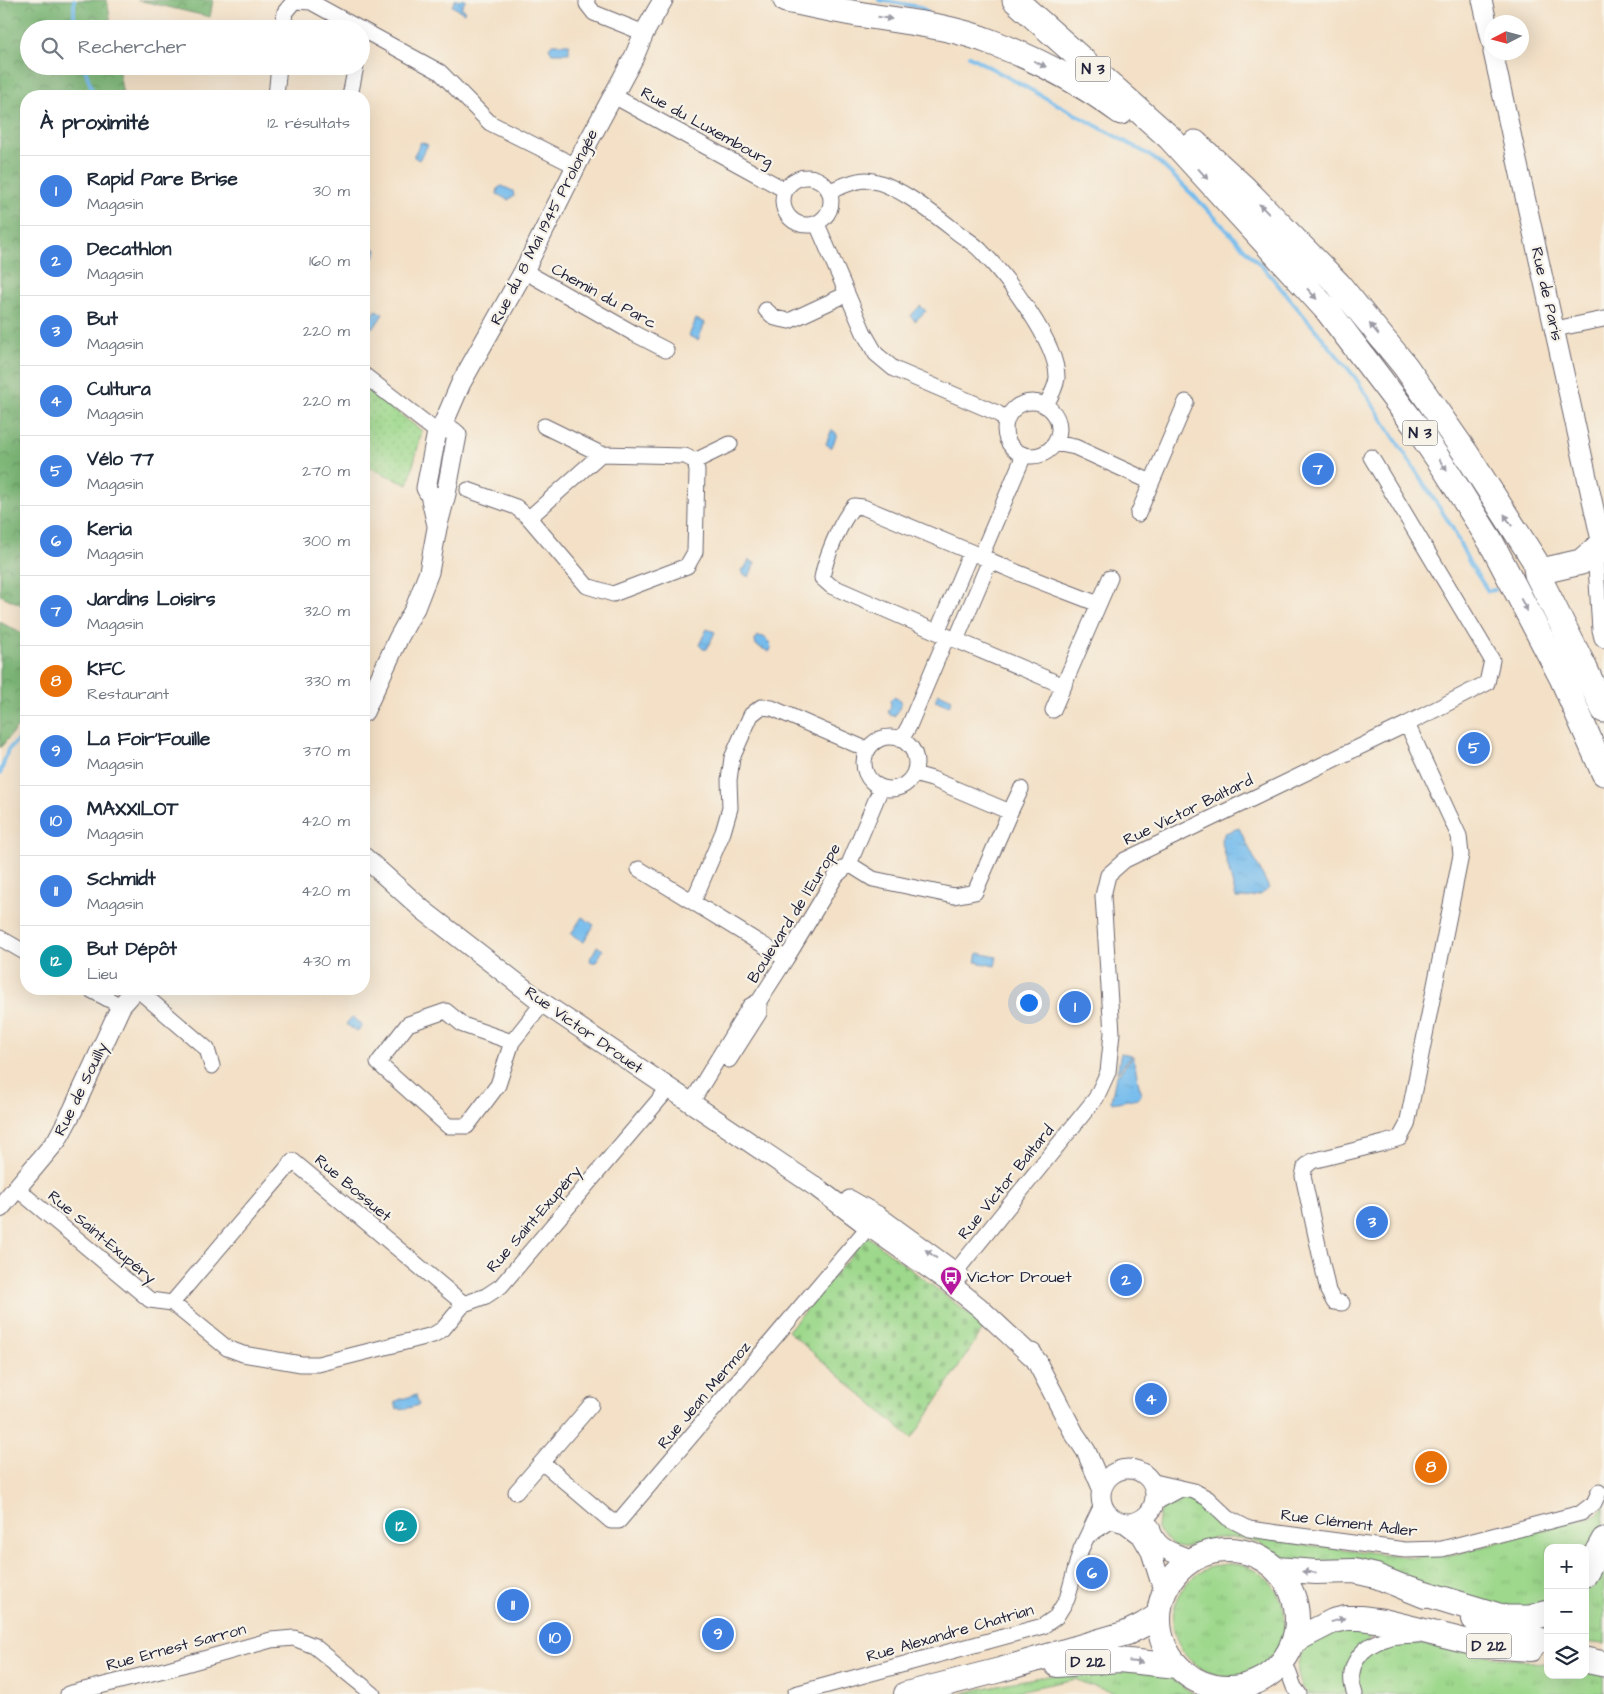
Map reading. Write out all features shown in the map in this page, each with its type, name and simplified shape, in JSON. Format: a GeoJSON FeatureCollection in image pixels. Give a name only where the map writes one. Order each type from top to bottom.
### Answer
{"type":"FeatureCollection","features":[{"type":"Feature","properties":{"kind":"highway"},"geometry":{"type":"LineString","coordinates":[[786,0],[928,25],[990,41],[1044,65],[1094,94],[1145,130],[1170,138]]}},
{"type":"Feature","properties":{"kind":"highway","name":"N 3"},"geometry":{"type":"LineString","coordinates":[[1015,0],[1170,138],[1328,311],[1417,428],[1448,472],[1491,542],[1558,669],[1604,773]]}},
{"type":"Feature","properties":{"kind":"highway","name":"N 3"},"geometry":{"type":"LineString","coordinates":[[1040,0],[1244,188],[1338,284],[1405,366],[1540,565],[1537,574],[1585,668],[1604,710]]}},
{"type":"Feature","properties":{"kind":"highway"},"geometry":{"type":"LineString","coordinates":[[1600,547],[1581,562],[1540,565],[1565,602],[1604,679]]}},
{"type":"Feature","properties":{"kind":"highway"},"geometry":{"type":"LineString","coordinates":[[1589,1567],[1604,1540]]}},
{"type":"Feature","properties":{"kind":"highway"},"geometry":{"type":"LineString","coordinates":[[1408,1588],[1505,1618],[1530,1618],[1544,1614]]}},
{"type":"Feature","properties":{"kind":"highway"},"geometry":{"type":"LineString","coordinates":[[1589,1661],[1604,1664]]}},
{"type":"Feature","properties":{"kind":"main road"},"geometry":{"type":"LineString","coordinates":[[1217,1550],[1236,1550],[1262,1558],[1276,1569],[1290,1587],[1296,1603],[1298,1619],[1289,1651],[1272,1673],[1257,1682],[1233,1689],[1208,1686],[1176,1666],[1168,1654],[1159,1629],[1162,1604],[1171,1580],[1180,1569],[1192,1560],[1217,1550]]}},
{"type":"Feature","properties":{"kind":"main road","name":"D 212"},"geometry":{"type":"LineString","coordinates":[[1276,1569],[1316,1572],[1354,1571],[1376,1576],[1408,1588],[1485,1624],[1522,1637],[1544,1640]]}},
{"type":"Feature","properties":{"kind":"main road","name":"D 212"},"geometry":{"type":"LineString","coordinates":[[906,1694],[1000,1670],[1127,1633],[1143,1626],[1162,1604]]}},
{"type":"Feature","properties":{"kind":"main road","name":"D 212"},"geometry":{"type":"LineString","coordinates":[[1289,1651],[1333,1621],[1346,1618],[1383,1621],[1485,1646],[1544,1650]]}},
{"type":"Feature","properties":{"kind":"main road"},"geometry":{"type":"LineString","coordinates":[[1589,1650],[1604,1652]]}},
{"type":"Feature","properties":{"kind":"main road","name":"D 212"},"geometry":{"type":"LineString","coordinates":[[1000,1670],[1119,1660],[1176,1666]]}},
{"type":"Feature","properties":{"kind":"street"},"geometry":{"type":"LineString","coordinates":[[284,20],[285,12],[294,0],[311,2],[342,20]]}},
{"type":"Feature","properties":{"kind":"street"},"geometry":{"type":"LineString","coordinates":[[587,0],[587,4],[594,13],[644,33]]}},
{"type":"Feature","properties":{"kind":"street","name":"Rue du 8 Mai 1945 Prolongée"},"geometry":{"type":"LineString","coordinates":[[445,432],[461,383],[524,271],[612,95],[663,0]]}},
{"type":"Feature","properties":{"kind":"street","name":"Rue du 8 Mai 1945 Prolongée"},"geometry":{"type":"LineString","coordinates":[[634,57],[651,41],[677,0]]}},
{"type":"Feature","properties":{"kind":"street"},"geometry":{"type":"LineString","coordinates":[[1482,0],[1485,15]]}},
{"type":"Feature","properties":{"kind":"street"},"geometry":{"type":"LineString","coordinates":[[370,36],[440,72],[490,123],[576,166]]}},
{"type":"Feature","properties":{"kind":"street","name":"Rue de Paris"},"geometry":{"type":"LineString","coordinates":[[1495,60],[1555,329],[1599,511],[1600,547]]}},
{"type":"Feature","properties":{"kind":"street"},"geometry":{"type":"LineString","coordinates":[[277,90],[278,75]]}},
{"type":"Feature","properties":{"kind":"street"},"geometry":{"type":"LineString","coordinates":[[351,90],[354,75]]}},
{"type":"Feature","properties":{"kind":"street","name":"Rue du Luxembourg"},"geometry":{"type":"LineString","coordinates":[[612,95],[785,190]]}},
{"type":"Feature","properties":{"kind":"street"},"geometry":{"type":"LineString","coordinates":[[812,177],[825,184],[830,191],[832,199],[828,214],[817,224],[809,226],[800,225],[787,215],[783,207],[785,190],[796,179],[812,177]]}},
{"type":"Feature","properties":{"kind":"street"},"geometry":{"type":"LineString","coordinates":[[830,191],[866,180],[883,184],[928,210],[981,250],[1016,292],[1036,322],[1054,358],[1057,378],[1052,395],[1045,406]]}},
{"type":"Feature","properties":{"kind":"street"},"geometry":{"type":"LineString","coordinates":[[817,224],[864,333],[876,354],[894,369],[997,413],[1007,420]]}},
{"type":"Feature","properties":{"kind":"street","name":"Chemin du Parc"},"geometry":{"type":"LineString","coordinates":[[524,271],[634,334],[666,350]]}},
{"type":"Feature","properties":{"kind":"street"},"geometry":{"type":"LineString","coordinates":[[766,310],[775,318],[789,321],[847,294]]}},
{"type":"Feature","properties":{"kind":"street"},"geometry":{"type":"LineString","coordinates":[[1555,329],[1604,319]]}},
{"type":"Feature","properties":{"kind":"street"},"geometry":{"type":"LineString","coordinates":[[370,379],[445,432],[452,490],[437,528],[429,572],[415,608],[370,698]]}},
{"type":"Feature","properties":{"kind":"street"},"geometry":{"type":"LineString","coordinates":[[1138,514],[1186,402]]}},
{"type":"Feature","properties":{"kind":"street"},"geometry":{"type":"LineString","coordinates":[[1027,403],[1045,406],[1052,411],[1059,426],[1055,443],[1050,450],[1042,454],[1024,455],[1011,445],[1007,437],[1007,420],[1019,406],[1027,403]]}},
{"type":"Feature","properties":{"kind":"street"},"geometry":{"type":"LineString","coordinates":[[544,426],[601,454],[685,456],[695,461]]}},
{"type":"Feature","properties":{"kind":"street"},"geometry":{"type":"LineString","coordinates":[[1055,443],[1075,447],[1151,482]]}},
{"type":"Feature","properties":{"kind":"street"},"geometry":{"type":"LineString","coordinates":[[695,461],[730,444]]}},
{"type":"Feature","properties":{"kind":"street"},"geometry":{"type":"LineString","coordinates":[[529,518],[601,454]]}},
{"type":"Feature","properties":{"kind":"street"},"geometry":{"type":"LineString","coordinates":[[901,740],[924,691],[1024,455]]}},
{"type":"Feature","properties":{"kind":"street","name":"Rue Victor Baltard"},"geometry":{"type":"LineString","coordinates":[[951,1277],[1096,1098],[1108,1072],[1112,1034],[1103,896],[1108,875],[1125,860],[1407,724],[1487,683],[1492,660],[1372,457]]}},
{"type":"Feature","properties":{"kind":"street"},"geometry":{"type":"LineString","coordinates":[[452,490],[516,507],[529,518],[587,586],[613,594],[686,566],[695,552],[697,472],[695,461]]}},
{"type":"Feature","properties":{"kind":"street"},"geometry":{"type":"LineString","coordinates":[[1064,686],[830,586],[822,578],[824,567],[847,514],[854,506],[863,507],[1098,604]]}},
{"type":"Feature","properties":{"kind":"street"},"geometry":{"type":"LineString","coordinates":[[1600,547],[1600,630],[1604,640]]}},
{"type":"Feature","properties":{"kind":"street"},"geometry":{"type":"LineString","coordinates":[[1053,710],[1110,578]]}},
{"type":"Feature","properties":{"kind":"street"},"geometry":{"type":"LineString","coordinates":[[693,902],[723,832],[730,808],[729,780],[732,758],[752,715],[761,707],[772,708],[868,750]]}},
{"type":"Feature","properties":{"kind":"street"},"geometry":{"type":"LineString","coordinates":[[1342,1303],[1334,1302],[1328,1291],[1303,1176],[1305,1167],[1312,1161],[1400,1138],[1407,1125],[1461,855],[1459,836],[1407,724]]}},
{"type":"Feature","properties":{"kind":"street"},"geometry":{"type":"LineString","coordinates":[[886,738],[901,740],[908,744],[915,758],[914,774],[904,785],[889,789],[881,788],[874,784],[866,772],[864,764],[868,750],[873,744],[886,738]]}},
{"type":"Feature","properties":{"kind":"street"},"geometry":{"type":"LineString","coordinates":[[914,774],[932,779],[1010,812]]}},
{"type":"Feature","properties":{"kind":"street","name":"Boulevard de l'Europe"},"geometry":{"type":"LineString","coordinates":[[695,1106],[758,1013],[759,1001],[836,876],[849,864],[881,788]]}},
{"type":"Feature","properties":{"kind":"street"},"geometry":{"type":"LineString","coordinates":[[849,864],[873,879],[954,896],[975,892],[1021,789]]}},
{"type":"Feature","properties":{"kind":"street","name":"Rue Victor Drouet"},"geometry":{"type":"LineString","coordinates":[[370,862],[423,910],[543,1003],[816,1187],[874,1222],[951,1277],[979,1307],[1038,1362],[1074,1433],[1086,1451],[1111,1509]]}},
{"type":"Feature","properties":{"kind":"street"},"geometry":{"type":"LineString","coordinates":[[639,869],[786,959]]}},
{"type":"Feature","properties":{"kind":"street"},"geometry":{"type":"LineString","coordinates":[[0,938],[20,950]]}},
{"type":"Feature","properties":{"kind":"street"},"geometry":{"type":"LineString","coordinates":[[100,995],[121,1006]]}},
{"type":"Feature","properties":{"kind":"street","name":"Rue de Souilly"},"geometry":{"type":"LineString","coordinates":[[0,1208],[57,1140],[73,1110],[121,1006],[131,995]]}},
{"type":"Feature","properties":{"kind":"street"},"geometry":{"type":"LineString","coordinates":[[143,995],[207,1049],[212,1066]]}},
{"type":"Feature","properties":{"kind":"street"},"geometry":{"type":"LineString","coordinates":[[512,1042],[463,1025],[446,1011],[408,1024],[378,1063],[448,1126],[467,1126],[498,1085],[512,1042],[543,1003]]}},
{"type":"Feature","properties":{"kind":"street","name":"Rue Saint-Exupéry"},"geometry":{"type":"LineString","coordinates":[[16,1188],[150,1300],[172,1303],[226,1348],[243,1354],[301,1364],[318,1364],[433,1335],[443,1329],[464,1304],[486,1296],[501,1286],[669,1088]]}},
{"type":"Feature","properties":{"kind":"street","name":"Rue Bossuet"},"geometry":{"type":"LineString","coordinates":[[172,1303],[293,1161],[464,1304]]}},
{"type":"Feature","properties":{"kind":"street","name":"Rue Jean Mermoz"},"geometry":{"type":"LineString","coordinates":[[542,1462],[610,1521],[619,1521],[874,1222]]}},
{"type":"Feature","properties":{"kind":"street"},"geometry":{"type":"LineString","coordinates":[[516,1492],[591,1405]]}},
{"type":"Feature","properties":{"kind":"street","name":"Rue Victor Drouet"},"geometry":{"type":"LineString","coordinates":[[1086,1451],[1117,1471],[1135,1470],[1143,1474],[1150,1481]]}},
{"type":"Feature","properties":{"kind":"street"},"geometry":{"type":"LineString","coordinates":[[1117,1471],[1110,1475],[1111,1509],[1141,1535],[1151,1552],[1162,1604]]}},
{"type":"Feature","properties":{"kind":"street"},"geometry":{"type":"LineString","coordinates":[[1150,1481],[1154,1492],[1150,1509],[1151,1533],[1159,1546],[1192,1560]]}},
{"type":"Feature","properties":{"kind":"street","name":"Rue Clément Adler"},"geometry":{"type":"LineString","coordinates":[[1150,1481],[1194,1491],[1207,1498],[1228,1518],[1249,1529],[1405,1550],[1442,1549],[1581,1513],[1594,1503],[1599,1492]]}},
{"type":"Feature","properties":{"kind":"street"},"geometry":{"type":"LineString","coordinates":[[1111,1509],[1133,1522],[1141,1519],[1150,1509],[1181,1489]]}},
{"type":"Feature","properties":{"kind":"street","name":"Rue Alexandre Chatrian"},"geometry":{"type":"LineString","coordinates":[[795,1694],[1043,1626],[1056,1617],[1067,1598],[1081,1549],[1089,1534],[1111,1509]]}},
{"type":"Feature","properties":{"kind":"street"},"geometry":{"type":"LineString","coordinates":[[1355,1694],[1351,1684],[1354,1664],[1360,1654],[1370,1645],[1391,1637],[1431,1634]]}},
{"type":"Feature","properties":{"kind":"street","name":"Rue Ernest Sarron"},"geometry":{"type":"LineString","coordinates":[[68,1694],[168,1669],[271,1640],[294,1638],[314,1646],[374,1694]]}},
{"type":"Feature","properties":{"kind":"street"},"geometry":{"type":"LineString","coordinates":[[1289,1651],[1294,1688],[1299,1694]]}},
{"type":"Feature","properties":{"kind":"green space"},"geometry":{"type":"Polygon","coordinates":[[[0,0],[107,0],[110,20],[20,20],[20,75],[120,75],[122,90],[20,90],[20,604],[0,595],[0,0]]]}},
{"type":"Feature","properties":{"kind":"green space"},"geometry":{"type":"Polygon","coordinates":[[[138,0],[213,0],[210,17],[138,0]]]}},
{"type":"Feature","properties":{"kind":"green space"},"geometry":{"type":"Polygon","coordinates":[[[370,392],[422,431],[408,485],[370,468],[370,392]]]}},
{"type":"Feature","properties":{"kind":"green space"},"geometry":{"type":"Polygon","coordinates":[[[0,622],[20,633],[20,724],[0,748],[0,622]]]}},
{"type":"Feature","properties":{"kind":"green space"},"geometry":{"type":"Polygon","coordinates":[[[867,1236],[985,1326],[912,1439],[788,1331],[867,1236]]]}},
{"type":"Feature","properties":{"kind":"green space"},"geometry":{"type":"Polygon","coordinates":[[[1181,1499],[1194,1501],[1237,1532],[1253,1536],[1299,1544],[1411,1557],[1456,1554],[1598,1515],[1604,1506],[1604,1525],[1589,1550],[1589,1544],[1544,1544],[1544,1605],[1520,1614],[1293,1561],[1259,1543],[1240,1538],[1215,1538],[1183,1548],[1173,1546],[1157,1529],[1160,1512],[1170,1503],[1181,1499]]]}},
{"type":"Feature","properties":{"kind":"green space"},"geometry":{"type":"Polygon","coordinates":[[[1604,1551],[1604,1644],[1589,1642],[1589,1575],[1604,1551]]]}},
{"type":"Feature","properties":{"kind":"green space"},"geometry":{"type":"Polygon","coordinates":[[[1229,1564],[1250,1568],[1269,1580],[1281,1599],[1285,1620],[1281,1641],[1269,1660],[1250,1672],[1229,1676],[1208,1672],[1189,1660],[1177,1641],[1173,1620],[1177,1599],[1189,1580],[1208,1568],[1229,1564]]]}},
{"type":"Feature","properties":{"kind":"green space"},"geometry":{"type":"Polygon","coordinates":[[[1329,1627],[1390,1629],[1370,1639],[1349,1694],[1308,1694],[1299,1676],[1298,1664],[1300,1657],[1309,1643],[1329,1627]]]}},
{"type":"Feature","properties":{"kind":"green space"},"geometry":{"type":"Polygon","coordinates":[[[1395,1642],[1412,1643],[1544,1663],[1544,1679],[1589,1679],[1589,1668],[1604,1670],[1604,1694],[1360,1694],[1355,1680],[1365,1658],[1372,1650],[1395,1642]]]}},
{"type":"Feature","properties":{"kind":"green space"},"geometry":{"type":"Polygon","coordinates":[[[1111,1668],[1167,1675],[1195,1694],[1119,1694],[1075,1679],[1003,1694],[960,1694],[1035,1678],[1111,1668]]]}},
{"type":"Feature","properties":{"kind":"water"},"geometry":{"type":"Polygon","coordinates":[[[455,0],[466,0],[461,8],[465,10],[464,13],[452,6],[455,0]]]}},
{"type":"Feature","properties":{"kind":"water"},"geometry":{"type":"Polygon","coordinates":[[[552,44],[569,44],[569,53],[552,53],[549,48],[552,44]]]}},
{"type":"Feature","properties":{"kind":"water"},"geometry":{"type":"Polygon","coordinates":[[[421,142],[428,145],[419,160],[414,155],[421,142]]]}},
{"type":"Feature","properties":{"kind":"water"},"geometry":{"type":"Polygon","coordinates":[[[502,186],[513,191],[514,196],[508,200],[497,194],[498,188],[502,186]]]}},
{"type":"Feature","properties":{"kind":"water"},"geometry":{"type":"Polygon","coordinates":[[[370,246],[377,250],[374,257],[370,255],[370,246]]]}},
{"type":"Feature","properties":{"kind":"water"},"geometry":{"type":"Polygon","coordinates":[[[920,306],[926,311],[915,321],[910,316],[920,306]]]}},
{"type":"Feature","properties":{"kind":"water"},"geometry":{"type":"Polygon","coordinates":[[[376,310],[383,314],[374,328],[370,326],[370,319],[376,310]]]}},
{"type":"Feature","properties":{"kind":"water"},"geometry":{"type":"Polygon","coordinates":[[[696,319],[705,323],[698,340],[689,336],[696,319]]]}},
{"type":"Feature","properties":{"kind":"water"},"geometry":{"type":"Polygon","coordinates":[[[833,430],[837,434],[832,447],[830,447],[826,444],[833,430]]]}},
{"type":"Feature","properties":{"kind":"water"},"geometry":{"type":"Polygon","coordinates":[[[749,560],[755,563],[749,577],[743,574],[741,570],[745,568],[749,560]]]}},
{"type":"Feature","properties":{"kind":"water"},"geometry":{"type":"Polygon","coordinates":[[[707,629],[715,632],[707,649],[703,649],[699,645],[707,629]]]}},
{"type":"Feature","properties":{"kind":"water"},"geometry":{"type":"Polygon","coordinates":[[[758,636],[764,637],[770,643],[771,649],[769,652],[756,645],[755,640],[758,636]]]}},
{"type":"Feature","properties":{"kind":"water"},"geometry":{"type":"Polygon","coordinates":[[[939,693],[952,699],[949,706],[935,700],[939,693]]]}},
{"type":"Feature","properties":{"kind":"water"},"geometry":{"type":"Polygon","coordinates":[[[893,697],[899,699],[901,704],[894,716],[890,715],[888,711],[891,706],[890,700],[893,697]]]}},
{"type":"Feature","properties":{"kind":"water"},"geometry":{"type":"Polygon","coordinates":[[[1239,828],[1269,888],[1259,895],[1245,898],[1236,898],[1221,839],[1225,833],[1239,828]]]}},
{"type":"Feature","properties":{"kind":"water"},"geometry":{"type":"Polygon","coordinates":[[[582,917],[594,925],[584,942],[571,934],[582,917]]]}},
{"type":"Feature","properties":{"kind":"water"},"geometry":{"type":"Polygon","coordinates":[[[597,946],[603,950],[596,962],[591,962],[590,959],[597,946]]]}},
{"type":"Feature","properties":{"kind":"water"},"geometry":{"type":"Polygon","coordinates":[[[978,953],[997,957],[995,966],[976,962],[978,953]]]}},
{"type":"Feature","properties":{"kind":"water"},"geometry":{"type":"Polygon","coordinates":[[[352,1017],[362,1025],[357,1032],[346,1024],[352,1017]]]}},
{"type":"Feature","properties":{"kind":"water"},"geometry":{"type":"Polygon","coordinates":[[[1121,1053],[1132,1055],[1117,1073],[1121,1053]]]}},
{"type":"Feature","properties":{"kind":"water"},"geometry":{"type":"Polygon","coordinates":[[[1133,1056],[1141,1095],[1139,1098],[1112,1103],[1116,1077],[1133,1056]]]}},
{"type":"Feature","properties":{"kind":"water"},"geometry":{"type":"Polygon","coordinates":[[[416,1395],[419,1405],[401,1410],[400,1408],[397,1409],[395,1402],[416,1395]]]}},
{"type":"Feature","properties":{"kind":"waterway"},"geometry":{"type":"LineString","coordinates":[[74,0],[74,20]]}},
{"type":"Feature","properties":{"kind":"waterway"},"geometry":{"type":"LineString","coordinates":[[879,0],[920,7],[927,12]]}},
{"type":"Feature","properties":{"kind":"waterway"},"geometry":{"type":"LineString","coordinates":[[969,56],[1146,153],[1160,163],[1199,201],[1269,274],[1355,377],[1452,527],[1470,564],[1488,591],[1495,590]]}},
{"type":"Feature","properties":{"kind":"waterway"},"geometry":{"type":"LineString","coordinates":[[87,75],[92,90]]}},
{"type":"Feature","properties":{"kind":"waterway"},"geometry":{"type":"LineString","coordinates":[[0,774],[8,750],[20,738]]}},
{"type":"Feature","properties":{"kind":"place","name":"Jardins Loisirs"},"geometry":{"type":"Point","coordinates":[1318,469]}},
{"type":"Feature","properties":{"kind":"place","name":"Vélo 77"},"geometry":{"type":"Point","coordinates":[1474,748]}},
{"type":"Feature","properties":{"kind":"place","name":"Rapid Pare Brise"},"geometry":{"type":"Point","coordinates":[1075,1007]}},
{"type":"Feature","properties":{"kind":"place","name":"But"},"geometry":{"type":"Point","coordinates":[1372,1222]}},
{"type":"Feature","properties":{"kind":"place","name":"Decathlon"},"geometry":{"type":"Point","coordinates":[1126,1280]}},
{"type":"Feature","properties":{"kind":"place","name":"Victor Drouet"},"geometry":{"type":"Point","coordinates":[951,1296]}},
{"type":"Feature","properties":{"kind":"place","name":"Cultura"},"geometry":{"type":"Point","coordinates":[1151,1399]}},
{"type":"Feature","properties":{"kind":"place","name":"KFC"},"geometry":{"type":"Point","coordinates":[1431,1467]}},
{"type":"Feature","properties":{"kind":"place","name":"But Dépôt"},"geometry":{"type":"Point","coordinates":[401,1526]}},
{"type":"Feature","properties":{"kind":"place","name":"Keria"},"geometry":{"type":"Point","coordinates":[1092,1573]}},
{"type":"Feature","properties":{"kind":"place","name":"Schmidt"},"geometry":{"type":"Point","coordinates":[513,1605]}},
{"type":"Feature","properties":{"kind":"place","name":"La Foir'Fouille"},"geometry":{"type":"Point","coordinates":[718,1634]}},
{"type":"Feature","properties":{"kind":"place","name":"MAXXILOT"},"geometry":{"type":"Point","coordinates":[555,1638]}}]}
